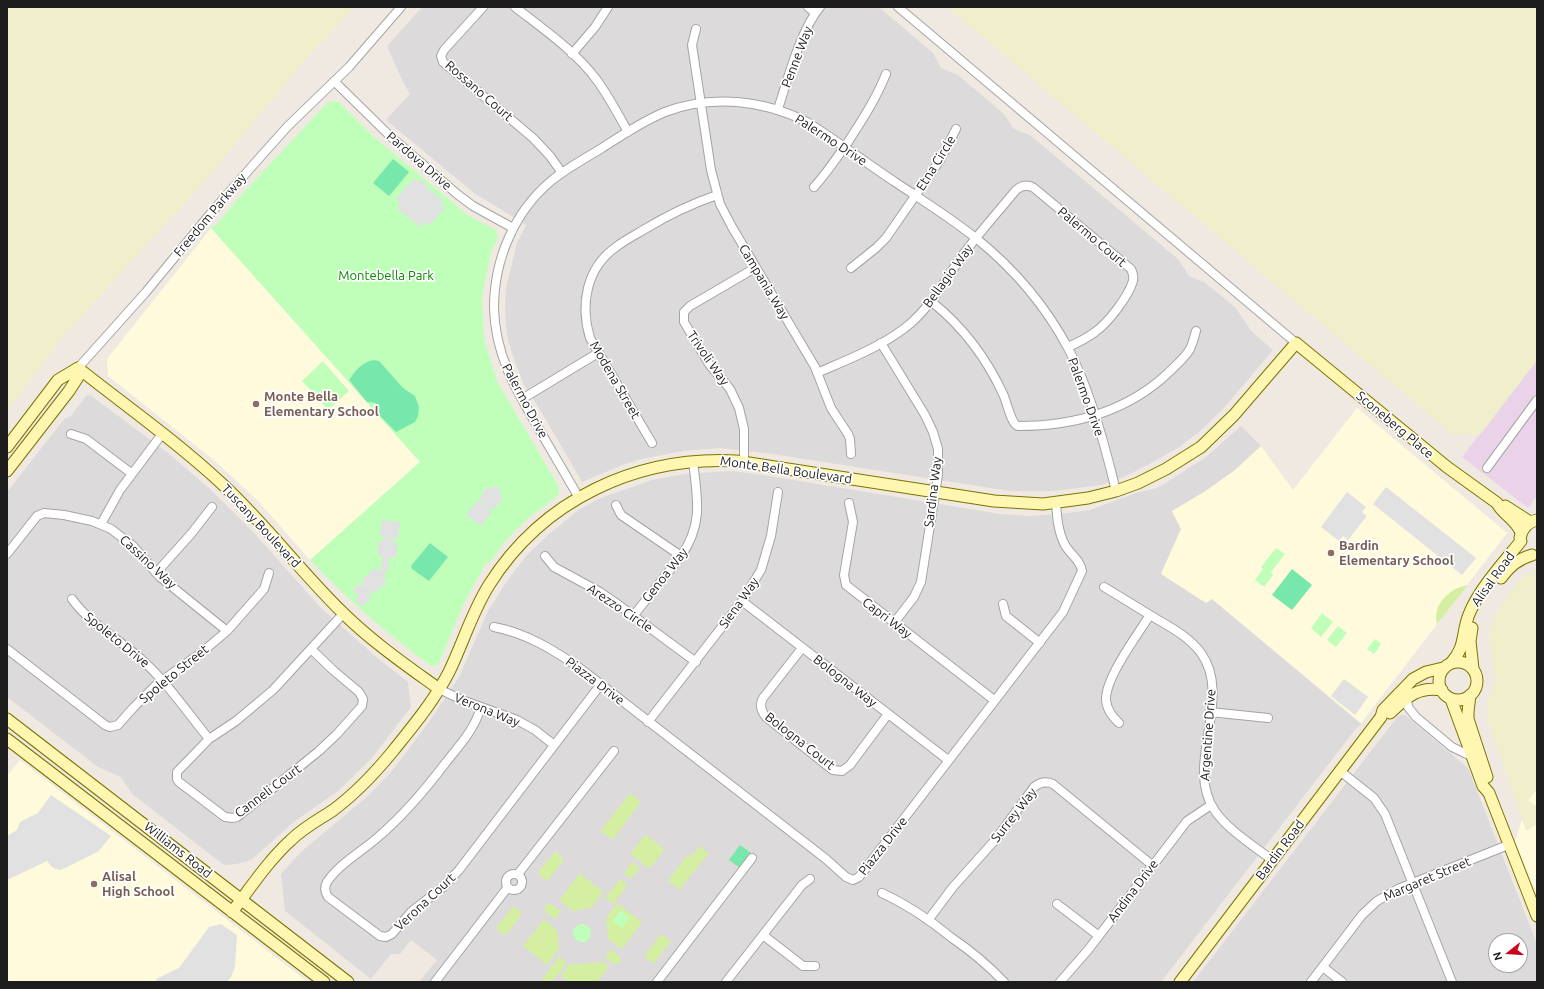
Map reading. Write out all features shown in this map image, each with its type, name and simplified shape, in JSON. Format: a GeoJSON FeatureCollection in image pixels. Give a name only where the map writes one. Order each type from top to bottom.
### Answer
{"type":"FeatureCollection","features":[{"type":"Feature","properties":{"kind":"street","name":"Freedom Parkway"},"geometry":{"type":"LineString","coordinates":[[7,447],[58,380],[78,368],[146,292],[252,166],[288,126],[348,67],[401,7]]}},
{"type":"Feature","properties":{"kind":"street","name":"Rossano Court"},"geometry":{"type":"LineString","coordinates":[[483,7],[444,50],[441,56],[443,62],[533,138],[550,156],[562,173]]}},
{"type":"Feature","properties":{"kind":"street"},"geometry":{"type":"LineString","coordinates":[[515,7],[572,54],[596,79],[628,132]]}},
{"type":"Feature","properties":{"kind":"street"},"geometry":{"type":"LineString","coordinates":[[572,54],[595,27],[608,7]]}},
{"type":"Feature","properties":{"kind":"street"},"geometry":{"type":"LineString","coordinates":[[808,7],[818,10]]}},
{"type":"Feature","properties":{"kind":"street"},"geometry":{"type":"LineString","coordinates":[[898,7],[1296,343]]}},
{"type":"Feature","properties":{"kind":"street","name":"Penne Way"},"geometry":{"type":"LineString","coordinates":[[778,109],[798,50],[818,10]]}},
{"type":"Feature","properties":{"kind":"street","name":"Campania Way"},"geometry":{"type":"LineString","coordinates":[[696,29],[692,45],[711,170],[717,195],[729,223],[817,373],[829,404],[848,434],[851,454]]}},
{"type":"Feature","properties":{"kind":"street"},"geometry":{"type":"LineString","coordinates":[[814,187],[844,148],[873,104],[886,74]]}},
{"type":"Feature","properties":{"kind":"street","name":"Pardova Drive"},"geometry":{"type":"LineString","coordinates":[[334,81],[390,136],[457,194],[473,206],[514,228]]}},
{"type":"Feature","properties":{"kind":"street","name":"Palermo Drive"},"geometry":{"type":"LineString","coordinates":[[579,498],[522,399],[507,371],[501,354],[496,332],[494,308],[498,270],[502,257],[514,228],[524,212],[540,192],[562,173],[628,132],[666,112],[700,103],[733,101],[778,109],[807,122],[976,238],[1004,262],[1028,288],[1068,347],[1085,384],[1116,491]]}},
{"type":"Feature","properties":{"kind":"street","name":"Etna Circle"},"geometry":{"type":"LineString","coordinates":[[852,268],[881,244],[940,160],[956,129]]}},
{"type":"Feature","properties":{"kind":"street","name":"Palermo Court"},"geometry":{"type":"LineString","coordinates":[[976,238],[1016,190],[1021,186],[1030,186],[1131,269],[1133,273],[1133,281],[1123,300],[1111,317],[1094,333],[1068,347]]}},
{"type":"Feature","properties":{"kind":"street","name":"Modena Street"},"geometry":{"type":"LineString","coordinates":[[652,443],[590,338],[585,321],[586,292],[593,274],[602,260],[615,247],[656,222],[684,208],[717,195]]}},
{"type":"Feature","properties":{"kind":"street","name":"Bellagio Way"},"geometry":{"type":"LineString","coordinates":[[817,373],[881,344],[910,323],[932,302],[954,267],[976,238]]}},
{"type":"Feature","properties":{"kind":"street","name":"Trivoli Way"},"geometry":{"type":"LineString","coordinates":[[744,462],[744,429],[739,408],[730,389],[703,356],[684,322],[683,315],[686,309],[690,306],[755,268]]}},
{"type":"Feature","properties":{"kind":"street"},"geometry":{"type":"LineString","coordinates":[[932,302],[955,322],[976,347],[998,383],[1015,425],[1048,425],[1070,422],[1095,416],[1128,402],[1159,381],[1173,368],[1190,349],[1196,332]]}},
{"type":"Feature","properties":{"kind":"street","name":"Monte Bella Boulevard"},"geometry":{"type":"LineString","coordinates":[[232,912],[266,866],[291,839],[349,797],[373,774],[397,746],[440,689],[453,663],[478,604],[494,577],[509,557],[535,530],[579,498],[611,482],[635,473],[666,465],[713,460],[744,462],[1011,503],[1056,503],[1088,498],[1116,491],[1166,470],[1205,443],[1234,415],[1296,343]]}},
{"type":"Feature","properties":{"kind":"street","name":"Sconeberg Place"},"geometry":{"type":"LineString","coordinates":[[1296,343],[1447,467],[1497,503],[1534,521]]}},
{"type":"Feature","properties":{"kind":"street","name":"Sardina Way"},"geometry":{"type":"LineString","coordinates":[[881,344],[925,415],[933,432],[939,457],[938,475],[920,582],[914,597],[894,623]]}},
{"type":"Feature","properties":{"kind":"street"},"geometry":{"type":"LineString","coordinates":[[522,399],[598,353]]}},
{"type":"Feature","properties":{"kind":"street","name":"Freedom Parkway"},"geometry":{"type":"LineString","coordinates":[[7,471],[78,377],[78,368]]}},
{"type":"Feature","properties":{"kind":"street","name":"Tuscany Boulevard"},"geometry":{"type":"LineString","coordinates":[[78,368],[220,482],[248,510],[343,614],[395,657],[440,689]]}},
{"type":"Feature","properties":{"kind":"street"},"geometry":{"type":"LineString","coordinates":[[1487,468],[1537,400]]}},
{"type":"Feature","properties":{"kind":"street"},"geometry":{"type":"LineString","coordinates":[[71,434],[86,438],[132,473]]}},
{"type":"Feature","properties":{"kind":"street"},"geometry":{"type":"LineString","coordinates":[[101,524],[112,503],[132,473],[162,434]]}},
{"type":"Feature","properties":{"kind":"street","name":"Genoa Way"},"geometry":{"type":"LineString","coordinates":[[634,615],[681,556],[691,541],[697,520],[693,461]]}},
{"type":"Feature","properties":{"kind":"street","name":"Siena Way"},"geometry":{"type":"LineString","coordinates":[[648,722],[742,601],[761,570],[767,554],[778,492]]}},
{"type":"Feature","properties":{"kind":"street","name":"Capri Way"},"geometry":{"type":"LineString","coordinates":[[849,503],[852,522],[844,574],[846,585],[850,590],[994,700]]}},
{"type":"Feature","properties":{"kind":"street","name":"Piazza Drive"},"geometry":{"type":"LineString","coordinates":[[494,627],[517,633],[555,652],[581,668],[648,722],[826,859],[846,877],[853,880],[859,877],[1063,612],[1082,571],[1080,563],[1071,554],[1062,539],[1056,503]]}},
{"type":"Feature","properties":{"kind":"street","name":"Sconeberg Place"},"geometry":{"type":"LineString","coordinates":[[1497,503],[1499,507],[1518,525],[1521,537]]}},
{"type":"Feature","properties":{"kind":"street"},"geometry":{"type":"LineString","coordinates":[[616,505],[621,515],[681,556]]}},
{"type":"Feature","properties":{"kind":"street"},"geometry":{"type":"LineString","coordinates":[[156,573],[196,528],[212,506]]}},
{"type":"Feature","properties":{"kind":"street","name":"Cassino Way"},"geometry":{"type":"LineString","coordinates":[[7,554],[40,514],[64,515],[101,524],[127,540],[141,554],[156,573],[227,631]]}},
{"type":"Feature","properties":{"kind":"street","name":"Alisal Road"},"geometry":{"type":"LineString","coordinates":[[1447,666],[1461,649],[1467,621],[1474,604],[1521,537],[1526,525],[1534,521]]}},
{"type":"Feature","properties":{"kind":"street","name":"Alisal Road"},"geometry":{"type":"LineString","coordinates":[[1521,537],[1526,550],[1535,555]]}},
{"type":"Feature","properties":{"kind":"street","name":"Alisal Road"},"geometry":{"type":"LineString","coordinates":[[1473,670],[1470,641],[1477,612],[1507,570],[1521,559],[1535,555]]}},
{"type":"Feature","properties":{"kind":"street","name":"Arezzo Circle"},"geometry":{"type":"LineString","coordinates":[[545,556],[554,567],[600,592],[634,615],[696,662]]}},
{"type":"Feature","properties":{"kind":"street","name":"Spoleto Street"},"geometry":{"type":"LineString","coordinates":[[7,649],[105,725],[110,727],[120,724],[143,698],[162,680],[202,653],[227,631],[264,590],[269,573]]}},
{"type":"Feature","properties":{"kind":"street","name":"Argentine Drive"},"geometry":{"type":"LineString","coordinates":[[1104,587],[1188,639],[1206,660],[1212,681],[1204,776],[1205,789],[1211,806],[1227,824],[1272,860]]}},
{"type":"Feature","properties":{"kind":"street","name":"Spoleto Drive"},"geometry":{"type":"LineString","coordinates":[[72,599],[79,609],[153,670],[209,739]]}},
{"type":"Feature","properties":{"kind":"street","name":"Bologna Way"},"geometry":{"type":"LineString","coordinates":[[742,601],[948,760]]}},
{"type":"Feature","properties":{"kind":"street"},"geometry":{"type":"LineString","coordinates":[[1003,604],[1006,616],[1040,643]]}},
{"type":"Feature","properties":{"kind":"street","name":"Canneli Court"},"geometry":{"type":"LineString","coordinates":[[311,649],[334,671],[360,692],[363,699],[362,706],[337,734],[319,751],[237,817],[224,817],[177,780],[176,776],[179,769],[209,739],[236,721],[273,690],[343,614]]}},
{"type":"Feature","properties":{"kind":"street"},"geometry":{"type":"LineString","coordinates":[[1119,724],[1109,711],[1106,699],[1108,688],[1113,675],[1150,615]]}},
{"type":"Feature","properties":{"kind":"street","name":"Bologna Court"},"geometry":{"type":"LineString","coordinates":[[802,648],[763,698],[761,701],[761,708],[766,716],[834,770],[842,771],[850,765],[888,714]]}},
{"type":"Feature","properties":{"kind":"street"},"geometry":{"type":"LineString","coordinates":[[1489,793],[1483,786],[1451,699],[1442,690],[1439,676],[1447,666],[1457,662],[1466,664],[1473,670],[1476,678],[1475,688],[1470,695],[1468,704],[1468,719],[1489,784],[1489,793],[1508,845],[1537,916]]}},
{"type":"Feature","properties":{"kind":"street","name":"Bardin Road"},"geometry":{"type":"LineString","coordinates":[[1180,982],[1381,717],[1384,709],[1413,679],[1426,672],[1447,666]]}},
{"type":"Feature","properties":{"kind":"street","name":"Verona Court"},"geometry":{"type":"LineString","coordinates":[[481,707],[478,718],[469,733],[417,800],[390,827],[345,864],[326,883],[325,890],[328,897],[380,936],[386,937],[392,934],[411,912],[449,882],[601,684]]}},
{"type":"Feature","properties":{"kind":"street","name":"Verona Way"},"geometry":{"type":"LineString","coordinates":[[440,689],[462,700],[517,720],[535,730],[554,745]]}},
{"type":"Feature","properties":{"kind":"street","name":"Bardin Road"},"geometry":{"type":"LineString","coordinates":[[1381,717],[1387,715],[1407,697],[1418,691],[1442,690]]}},
{"type":"Feature","properties":{"kind":"street"},"geometry":{"type":"LineString","coordinates":[[1451,699],[1458,700],[1470,695]]}},
{"type":"Feature","properties":{"kind":"street"},"geometry":{"type":"LineString","coordinates":[[1407,697],[1408,707],[1411,712],[1452,747],[1473,757]]}},
{"type":"Feature","properties":{"kind":"street"},"geometry":{"type":"LineString","coordinates":[[1210,712],[1268,718]]}},
{"type":"Feature","properties":{"kind":"street","name":"Williams Road"},"geometry":{"type":"LineString","coordinates":[[7,719],[166,840],[348,982]]}},
{"type":"Feature","properties":{"kind":"street"},"geometry":{"type":"LineString","coordinates":[[1452,747],[1460,743],[1464,734]]}},
{"type":"Feature","properties":{"kind":"street","name":"Williams Road"},"geometry":{"type":"LineString","coordinates":[[7,739],[324,982]]}},
{"type":"Feature","properties":{"kind":"street"},"geometry":{"type":"LineString","coordinates":[[508,887],[506,884],[507,878],[513,874],[518,874],[614,751]]}},
{"type":"Feature","properties":{"kind":"street"},"geometry":{"type":"LineString","coordinates":[[47,770],[58,766],[139,829],[166,840]]}},
{"type":"Feature","properties":{"kind":"street"},"geometry":{"type":"LineString","coordinates":[[1340,771],[1370,794],[1381,808],[1413,883],[1452,982]]}},
{"type":"Feature","properties":{"kind":"street","name":"Surrey Way"},"geometry":{"type":"LineString","coordinates":[[929,920],[953,887],[988,848],[1034,787],[1042,783],[1049,782],[1054,784],[1152,865]]}},
{"type":"Feature","properties":{"kind":"street","name":"Andina Drive"},"geometry":{"type":"LineString","coordinates":[[1060,982],[1099,936],[1187,821],[1211,806]]}},
{"type":"Feature","properties":{"kind":"street","name":"Margaret Street"},"geometry":{"type":"LineString","coordinates":[[1311,982],[1362,915],[1372,905],[1390,893],[1508,845]]}},
{"type":"Feature","properties":{"kind":"street"},"geometry":{"type":"LineString","coordinates":[[657,982],[752,858]]}},
{"type":"Feature","properties":{"kind":"street"},"geometry":{"type":"LineString","coordinates":[[508,887],[516,890],[520,887],[522,881],[518,874]]}},
{"type":"Feature","properties":{"kind":"street"},"geometry":{"type":"LineString","coordinates":[[726,982],[802,885],[810,879]]}},
{"type":"Feature","properties":{"kind":"street"},"geometry":{"type":"LineString","coordinates":[[435,982],[508,887]]}},
{"type":"Feature","properties":{"kind":"street"},"geometry":{"type":"LineString","coordinates":[[882,893],[906,905],[929,920],[978,957],[1002,981]]}},
{"type":"Feature","properties":{"kind":"street"},"geometry":{"type":"LineString","coordinates":[[1057,904],[1099,936]]}},
{"type":"Feature","properties":{"kind":"street"},"geometry":{"type":"LineString","coordinates":[[763,935],[803,966],[815,966]]}},
{"type":"Feature","properties":{"kind":"street"},"geometry":{"type":"LineString","coordinates":[[1323,967],[1342,982]]}},
{"type":"Feature","properties":{"kind":"shaded area"},"geometry":{"type":"Polygon","coordinates":[[[7,7],[354,7],[305,60],[210,175],[61,339],[7,411],[7,7]]]}},
{"type":"Feature","properties":{"kind":"shaded area"},"geometry":{"type":"Polygon","coordinates":[[[422,7],[879,7],[933,53],[941,68],[958,75],[1004,114],[1014,129],[1030,135],[1179,260],[1189,276],[1204,282],[1235,307],[1252,332],[1273,350],[1223,409],[1199,432],[1178,448],[1153,462],[1124,477],[1102,485],[1053,491],[1010,491],[772,454],[720,448],[683,451],[641,459],[622,465],[582,482],[524,385],[508,340],[505,304],[506,288],[517,243],[526,225],[474,193],[386,120],[410,94],[387,46],[422,7]]]}},
{"type":"Feature","properties":{"kind":"shaded area"},"geometry":{"type":"Polygon","coordinates":[[[947,7],[1537,7],[1537,360],[1480,435],[1452,434],[947,7]]]}},
{"type":"Feature","properties":{"kind":"shaded area"},"geometry":{"type":"Polygon","coordinates":[[[414,178],[418,182],[420,179],[427,185],[426,187],[443,200],[440,203],[445,208],[429,226],[424,222],[420,227],[397,208],[400,203],[396,199],[414,178]]]}},
{"type":"Feature","properties":{"kind":"shaded area","name":"Monte Bella Elementary School"},"geometry":{"type":"Polygon","coordinates":[[[211,228],[420,462],[310,560],[259,502],[215,461],[108,376],[107,359],[211,228]]]}},
{"type":"Feature","properties":{"kind":"shaded area"},"geometry":{"type":"Polygon","coordinates":[[[1537,360],[1537,496],[1528,508],[1462,457],[1537,360]]]}},
{"type":"Feature","properties":{"kind":"shaded area"},"geometry":{"type":"Polygon","coordinates":[[[90,395],[168,453],[211,490],[255,534],[321,608],[375,656],[408,682],[411,707],[371,759],[338,791],[295,821],[251,860],[237,864],[224,865],[132,794],[121,777],[98,767],[7,697],[7,492],[65,418],[70,417],[86,396],[90,395]]]}},
{"type":"Feature","properties":{"kind":"shaded area","name":"Bardin Elementary School"},"geometry":{"type":"Polygon","coordinates":[[[1357,408],[1507,533],[1361,723],[1212,599],[1206,603],[1161,574],[1181,529],[1172,511],[1204,492],[1234,471],[1261,446],[1293,490],[1357,408]]]}},
{"type":"Feature","properties":{"kind":"shaded area"},"geometry":{"type":"Polygon","coordinates":[[[1241,426],[1261,446],[1234,471],[1204,492],[1172,511],[1181,529],[1161,574],[1212,599],[1361,724],[1354,731],[1161,982],[419,982],[437,960],[411,940],[400,954],[391,954],[371,979],[285,911],[281,874],[302,851],[368,796],[392,771],[429,722],[459,677],[488,611],[509,578],[526,556],[548,535],[577,511],[598,499],[652,480],[684,474],[731,471],[1000,514],[1029,516],[1069,513],[1090,510],[1136,493],[1154,489],[1164,484],[1206,457],[1241,426]]]}},
{"type":"Feature","properties":{"kind":"shaded area"},"geometry":{"type":"Polygon","coordinates":[[[488,486],[492,489],[496,486],[502,491],[499,494],[503,498],[494,510],[491,506],[489,509],[492,512],[481,526],[466,515],[477,501],[481,503],[483,501],[479,498],[488,486]]]}},
{"type":"Feature","properties":{"kind":"shaded area"},"geometry":{"type":"Polygon","coordinates":[[[1386,487],[1476,558],[1462,575],[1373,504],[1386,487]]]}},
{"type":"Feature","properties":{"kind":"shaded area"},"geometry":{"type":"Polygon","coordinates":[[[1347,492],[1366,507],[1362,512],[1367,516],[1348,540],[1343,536],[1339,541],[1321,527],[1347,492]]]}},
{"type":"Feature","properties":{"kind":"shaded area"},"geometry":{"type":"Polygon","coordinates":[[[382,520],[400,522],[398,539],[393,538],[392,542],[398,543],[396,558],[390,557],[388,569],[383,577],[387,581],[375,593],[371,590],[369,593],[373,596],[362,607],[355,600],[358,596],[353,590],[359,583],[363,587],[365,585],[361,581],[374,568],[377,571],[381,568],[383,556],[377,555],[379,540],[384,541],[384,537],[380,536],[382,520]]]}},
{"type":"Feature","properties":{"kind":"shaded area"},"geometry":{"type":"Polygon","coordinates":[[[1537,571],[1537,789],[1528,800],[1537,807],[1537,824],[1526,831],[1487,716],[1488,700],[1496,681],[1489,638],[1493,619],[1503,602],[1522,578],[1537,571]]]}},
{"type":"Feature","properties":{"kind":"shaded area"},"geometry":{"type":"Polygon","coordinates":[[[1344,679],[1368,697],[1355,715],[1331,696],[1344,679]]]}},
{"type":"Feature","properties":{"kind":"shaded area"},"geometry":{"type":"Polygon","coordinates":[[[1405,715],[1468,768],[1537,944],[1537,982],[1193,982],[1398,716],[1405,715]]]}},
{"type":"Feature","properties":{"kind":"shaded area","name":"Alisal High School"},"geometry":{"type":"Polygon","coordinates":[[[20,760],[308,982],[7,982],[7,776],[20,760]]]}},
{"type":"Feature","properties":{"kind":"shaded area"},"geometry":{"type":"Polygon","coordinates":[[[1537,789],[1537,895],[1515,842],[1528,800],[1537,789]]]}},
{"type":"Feature","properties":{"kind":"shaded area"},"geometry":{"type":"Polygon","coordinates":[[[51,795],[111,836],[99,851],[60,870],[53,868],[47,861],[7,880],[7,836],[17,830],[20,822],[38,813],[51,795]]]}},
{"type":"Feature","properties":{"kind":"shaded area"},"geometry":{"type":"Polygon","coordinates":[[[221,924],[237,935],[235,967],[227,982],[157,982],[156,979],[179,968],[209,927],[221,924]]]}},
{"type":"Feature","properties":{"kind":"green space","name":"Montebella Park"},"geometry":{"type":"Polygon","coordinates":[[[338,101],[374,137],[469,216],[496,230],[498,238],[491,252],[482,296],[484,339],[497,381],[559,487],[558,496],[528,518],[506,540],[490,562],[486,563],[465,601],[438,665],[431,666],[383,629],[338,589],[310,560],[420,462],[210,227],[216,225],[242,194],[328,102],[338,101]]]}},
{"type":"Feature","properties":{"kind":"green space"},"geometry":{"type":"Polygon","coordinates":[[[393,159],[409,172],[389,196],[373,183],[393,159]]]}},
{"type":"Feature","properties":{"kind":"green space"},"geometry":{"type":"Polygon","coordinates":[[[373,360],[379,361],[403,388],[415,396],[419,407],[418,416],[415,422],[396,432],[376,412],[376,403],[367,402],[349,380],[359,367],[373,360]]]}},
{"type":"Feature","properties":{"kind":"green space"},"geometry":{"type":"Polygon","coordinates":[[[323,361],[349,391],[328,410],[302,381],[323,361]]]}},
{"type":"Feature","properties":{"kind":"green space"},"geometry":{"type":"Polygon","coordinates":[[[430,543],[448,557],[429,581],[412,569],[411,566],[430,543]]]}},
{"type":"Feature","properties":{"kind":"green space"},"geometry":{"type":"Polygon","coordinates":[[[1276,548],[1285,554],[1271,572],[1273,575],[1264,587],[1255,580],[1263,569],[1261,567],[1276,548]]]}},
{"type":"Feature","properties":{"kind":"green space"},"geometry":{"type":"Polygon","coordinates":[[[1292,569],[1312,585],[1292,610],[1272,595],[1292,569]]]}},
{"type":"Feature","properties":{"kind":"green space"},"geometry":{"type":"Polygon","coordinates":[[[1468,585],[1437,624],[1437,610],[1444,598],[1449,593],[1468,585]]]}},
{"type":"Feature","properties":{"kind":"green space"},"geometry":{"type":"Polygon","coordinates":[[[1322,613],[1333,622],[1321,637],[1311,628],[1322,613]]]}},
{"type":"Feature","properties":{"kind":"green space"},"geometry":{"type":"Polygon","coordinates":[[[1338,626],[1347,633],[1336,647],[1327,640],[1338,626]]]}},
{"type":"Feature","properties":{"kind":"green space"},"geometry":{"type":"Polygon","coordinates":[[[1375,639],[1381,644],[1374,654],[1367,649],[1375,639]]]}},
{"type":"Feature","properties":{"kind":"green space"},"geometry":{"type":"Polygon","coordinates":[[[630,793],[640,801],[640,803],[613,839],[611,839],[601,830],[630,793]]]}},
{"type":"Feature","properties":{"kind":"green space"},"geometry":{"type":"Polygon","coordinates":[[[644,836],[647,836],[663,848],[663,851],[651,867],[648,868],[631,853],[644,836]]]}},
{"type":"Feature","properties":{"kind":"green space"},"geometry":{"type":"Polygon","coordinates":[[[740,845],[751,853],[740,868],[729,860],[740,845]]]}},
{"type":"Feature","properties":{"kind":"green space"},"geometry":{"type":"Polygon","coordinates":[[[700,846],[708,854],[679,890],[669,882],[669,879],[687,856],[693,855],[700,846]]]}},
{"type":"Feature","properties":{"kind":"green space"},"geometry":{"type":"Polygon","coordinates":[[[556,852],[564,860],[548,880],[546,880],[539,875],[538,872],[556,852]]]}},
{"type":"Feature","properties":{"kind":"green space"},"geometry":{"type":"Polygon","coordinates":[[[632,862],[640,868],[631,879],[624,873],[632,862]]]}},
{"type":"Feature","properties":{"kind":"green space"},"geometry":{"type":"Polygon","coordinates":[[[580,873],[603,892],[591,908],[572,911],[559,900],[580,873]]]}},
{"type":"Feature","properties":{"kind":"green space"},"geometry":{"type":"Polygon","coordinates":[[[620,879],[627,886],[613,904],[605,898],[620,879]]]}},
{"type":"Feature","properties":{"kind":"green space"},"geometry":{"type":"Polygon","coordinates":[[[617,903],[642,922],[622,949],[608,939],[606,918],[617,903]]]}},
{"type":"Feature","properties":{"kind":"green space"},"geometry":{"type":"Polygon","coordinates":[[[547,904],[551,904],[561,911],[555,919],[545,912],[547,904]]]}},
{"type":"Feature","properties":{"kind":"green space"},"geometry":{"type":"Polygon","coordinates":[[[513,906],[521,912],[521,915],[506,935],[504,935],[496,928],[513,906]]]}},
{"type":"Feature","properties":{"kind":"green space"},"geometry":{"type":"Polygon","coordinates":[[[621,910],[630,918],[622,928],[612,921],[621,910]]]}},
{"type":"Feature","properties":{"kind":"green space"},"geometry":{"type":"Polygon","coordinates":[[[544,919],[557,930],[559,949],[547,965],[523,946],[544,919]]]}},
{"type":"Feature","properties":{"kind":"green space"},"geometry":{"type":"Polygon","coordinates":[[[582,924],[588,927],[591,933],[588,939],[582,942],[576,939],[573,933],[576,927],[582,924]]]}},
{"type":"Feature","properties":{"kind":"green space"},"geometry":{"type":"Polygon","coordinates":[[[661,934],[670,940],[670,942],[654,963],[652,963],[645,957],[645,955],[661,934]]]}},
{"type":"Feature","properties":{"kind":"green space"},"geometry":{"type":"Polygon","coordinates":[[[611,949],[619,956],[621,961],[618,964],[612,963],[605,957],[611,949]]]}},
{"type":"Feature","properties":{"kind":"green space"},"geometry":{"type":"Polygon","coordinates":[[[559,957],[567,963],[552,982],[540,982],[559,957]]]}},
{"type":"Feature","properties":{"kind":"green space"},"geometry":{"type":"Polygon","coordinates":[[[604,962],[609,967],[597,982],[568,982],[561,976],[569,965],[604,962]]]}},
{"type":"Feature","properties":{"kind":"place","name":"Monte Bella Elementary School"},"geometry":{"type":"Point","coordinates":[256,404]}},
{"type":"Feature","properties":{"kind":"place","name":"Bardin Elementary School"},"geometry":{"type":"Point","coordinates":[1331,553]}},
{"type":"Feature","properties":{"kind":"place","name":"Alisal High School"},"geometry":{"type":"Point","coordinates":[94,884]}}]}
